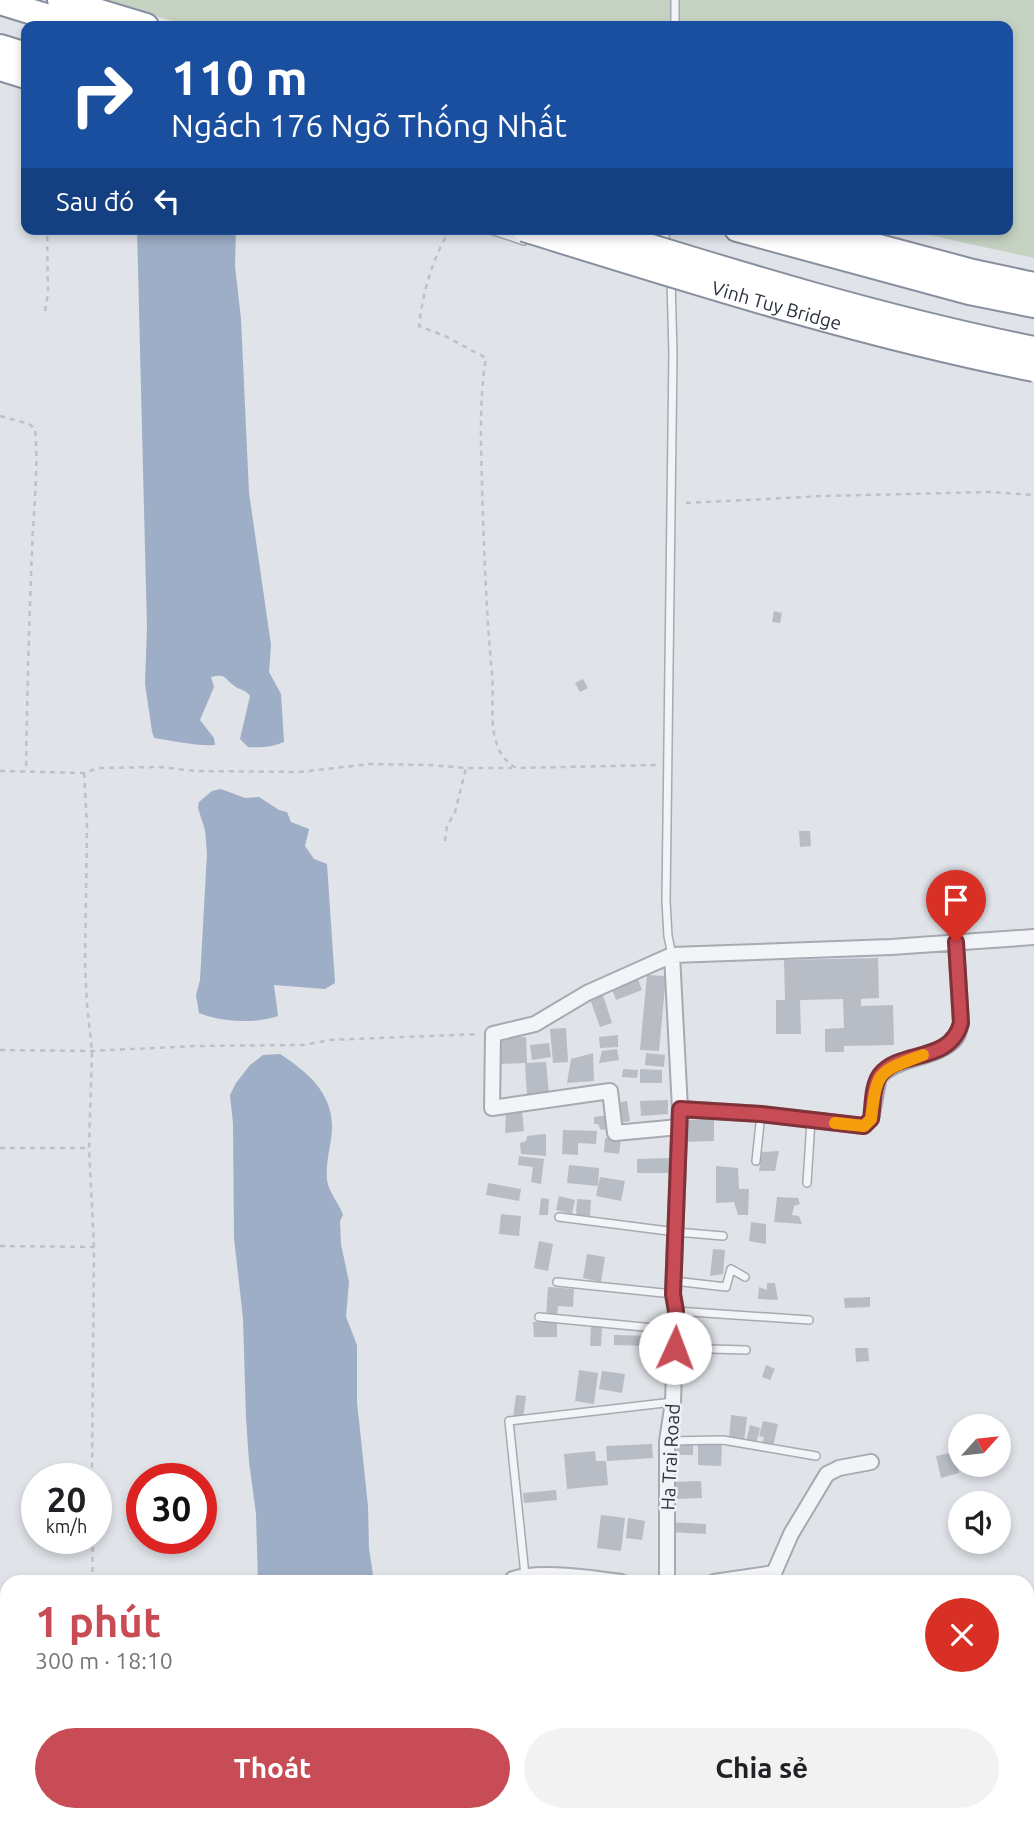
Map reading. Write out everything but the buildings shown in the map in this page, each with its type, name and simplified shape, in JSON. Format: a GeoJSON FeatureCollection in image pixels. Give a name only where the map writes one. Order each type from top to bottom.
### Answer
{"type":"FeatureCollection","features":[{"type":"Feature","properties":{"kind":"highway"},"geometry":{"type":"LineString","coordinates":[[60,0],[129,21]]}},
{"type":"Feature","properties":{"kind":"highway"},"geometry":{"type":"LineString","coordinates":[[0,2],[62,21]]}},
{"type":"Feature","properties":{"kind":"highway"},"geometry":{"type":"LineString","coordinates":[[0,47],[21,53]]}},
{"type":"Feature","properties":{"kind":"highway"},"geometry":{"type":"LineString","coordinates":[[0,68],[21,74]]}},
{"type":"Feature","properties":{"kind":"highway","name":"Vinh Tuy Bridge"},"geometry":{"type":"LineString","coordinates":[[612,235],[750,278],[959,334],[1034,349]]}},
{"type":"Feature","properties":{"kind":"highway"},"geometry":{"type":"LineString","coordinates":[[759,235],[969,292],[1034,305]]}},
{"type":"Feature","properties":{"kind":"highway"},"geometry":{"type":"LineString","coordinates":[[834,235],[973,272],[1034,285]]}},
{"type":"Feature","properties":{"kind":"highway","name":"Vinh Tuy Bridge"},"geometry":{"type":"LineString","coordinates":[[531,237],[954,354],[1034,369]]}},
{"type":"Feature","properties":{"kind":"street"},"geometry":{"type":"LineString","coordinates":[[679,1128],[615,1133],[610,1091],[492,1108],[493,1034],[536,1024],[587,993],[672,955],[863,948],[1034,937]]}},
{"type":"Feature","properties":{"kind":"street"},"geometry":{"type":"LineString","coordinates":[[680,1109],[761,1114],[864,1126],[871,1119],[879,1077],[895,1065],[950,1044],[958,1036],[961,1023],[956,942]]}},
{"type":"Feature","properties":{"kind":"street","name":"Ha Trai Road"},"geometry":{"type":"LineString","coordinates":[[667,1575],[667,1441],[673,1402],[676,1311],[673,1287],[680,1109],[672,955]]}},
{"type":"Feature","properties":{"kind":"street"},"geometry":{"type":"LineString","coordinates":[[761,1575],[774,1573],[791,1534],[827,1474],[839,1468],[871,1462]]}},
{"type":"Feature","properties":{"kind":"lane"},"geometry":{"type":"LineString","coordinates":[[675,0],[675,21]]}},
{"type":"Feature","properties":{"kind":"lane"},"geometry":{"type":"LineString","coordinates":[[0,75],[21,81]]}},
{"type":"Feature","properties":{"kind":"lane"},"geometry":{"type":"LineString","coordinates":[[665,235],[668,257]]}},
{"type":"Feature","properties":{"kind":"lane"},"geometry":{"type":"LineString","coordinates":[[669,270],[673,353],[666,901],[672,955]]}},
{"type":"Feature","properties":{"kind":"lane"},"geometry":{"type":"LineString","coordinates":[[658,280],[829,330]]}},
{"type":"Feature","properties":{"kind":"lane"},"geometry":{"type":"LineString","coordinates":[[756,1161],[761,1114]]}},
{"type":"Feature","properties":{"kind":"lane"},"geometry":{"type":"LineString","coordinates":[[807,1183],[811,1120]]}},
{"type":"Feature","properties":{"kind":"lane"},"geometry":{"type":"LineString","coordinates":[[559,1217],[723,1236]]}},
{"type":"Feature","properties":{"kind":"lane"},"geometry":{"type":"LineString","coordinates":[[557,1282],[726,1287],[731,1269],[745,1277]]}},
{"type":"Feature","properties":{"kind":"lane"},"geometry":{"type":"LineString","coordinates":[[676,1311],[809,1320]]}},
{"type":"Feature","properties":{"kind":"lane"},"geometry":{"type":"LineString","coordinates":[[539,1317],[675,1331]]}},
{"type":"Feature","properties":{"kind":"lane"},"geometry":{"type":"LineString","coordinates":[[675,1348],[746,1350]]}},
{"type":"Feature","properties":{"kind":"lane"},"geometry":{"type":"LineString","coordinates":[[519,1575],[509,1421],[673,1402]]}},
{"type":"Feature","properties":{"kind":"lane"},"geometry":{"type":"LineString","coordinates":[[667,1441],[723,1440],[816,1456]]}},
{"type":"Feature","properties":{"kind":"path"},"geometry":{"type":"LineString","coordinates":[[45,311],[48,293],[47,235]]}},
{"type":"Feature","properties":{"kind":"path"},"geometry":{"type":"LineString","coordinates":[[447,235],[435,257],[427,281],[419,326],[445,336],[486,358],[483,374],[482,542],[494,736],[507,762],[516,768]]}},
{"type":"Feature","properties":{"kind":"path"},"geometry":{"type":"LineString","coordinates":[[0,416],[29,424],[35,429],[36,438],[37,479],[32,551],[26,771]]}},
{"type":"Feature","properties":{"kind":"path"},"geometry":{"type":"LineString","coordinates":[[686,503],[990,492],[1034,495]]}},
{"type":"Feature","properties":{"kind":"path"},"geometry":{"type":"LineString","coordinates":[[0,771],[84,773],[98,768],[160,767],[195,771],[299,772],[370,764],[466,768],[668,766]]}},
{"type":"Feature","properties":{"kind":"path"},"geometry":{"type":"LineString","coordinates":[[445,841],[447,826],[455,812],[466,768]]}},
{"type":"Feature","properties":{"kind":"path"},"geometry":{"type":"LineString","coordinates":[[84,773],[87,825],[86,1005],[92,1051],[89,1148],[94,1247],[92,1463]]}},
{"type":"Feature","properties":{"kind":"path"},"geometry":{"type":"LineString","coordinates":[[0,1051],[303,1045],[330,1040],[493,1034]]}},
{"type":"Feature","properties":{"kind":"path"},"geometry":{"type":"LineString","coordinates":[[0,1148],[89,1148]]}},
{"type":"Feature","properties":{"kind":"path"},"geometry":{"type":"LineString","coordinates":[[0,1246],[94,1247]]}},
{"type":"Feature","properties":{"kind":"path"},"geometry":{"type":"LineString","coordinates":[[92,1575],[93,1554]]}},
{"type":"Feature","properties":{"kind":"green space"},"geometry":{"type":"Polygon","coordinates":[[[105,0],[1034,0],[1034,258],[929,235],[1013,235],[1013,21],[172,21],[105,0]]]}},
{"type":"Feature","properties":{"kind":"water"},"geometry":{"type":"Polygon","coordinates":[[[137,235],[236,235],[235,266],[241,319],[249,493],[271,645],[269,672],[281,694],[284,742],[248,747],[240,739],[250,696],[220,676],[211,677],[214,687],[200,720],[214,738],[215,745],[154,738],[145,684],[147,628],[137,235]]]}},
{"type":"Feature","properties":{"kind":"water"},"geometry":{"type":"Polygon","coordinates":[[[221,789],[245,798],[259,797],[287,812],[291,822],[309,829],[305,846],[314,859],[327,864],[335,983],[325,989],[274,985],[278,1016],[269,1019],[238,1021],[199,1013],[196,995],[200,980],[207,853],[205,830],[198,808],[199,802],[212,791],[221,789]]]}},
{"type":"Feature","properties":{"kind":"water"},"geometry":{"type":"Polygon","coordinates":[[[280,1054],[308,1075],[328,1103],[331,1114],[332,1133],[327,1180],[343,1215],[340,1221],[341,1244],[349,1282],[346,1317],[357,1345],[357,1402],[373,1575],[258,1575],[256,1514],[246,1417],[243,1318],[234,1238],[233,1123],[230,1095],[250,1065],[263,1055],[280,1054]]]}},
{"type":"Feature","properties":{"kind":"slow traffic"},"geometry":{"type":"LineString","coordinates":[[835,1123],[864,1126],[871,1119],[879,1077],[895,1065],[923,1055]]}},
{"type":"Feature","properties":{"kind":"route"},"geometry":{"type":"LineString","coordinates":[[675,1348],[676,1311],[673,1294],[680,1109],[761,1114],[864,1126],[871,1119],[875,1087],[886,1070],[950,1044],[958,1036],[961,1023],[956,942]]}}]}
